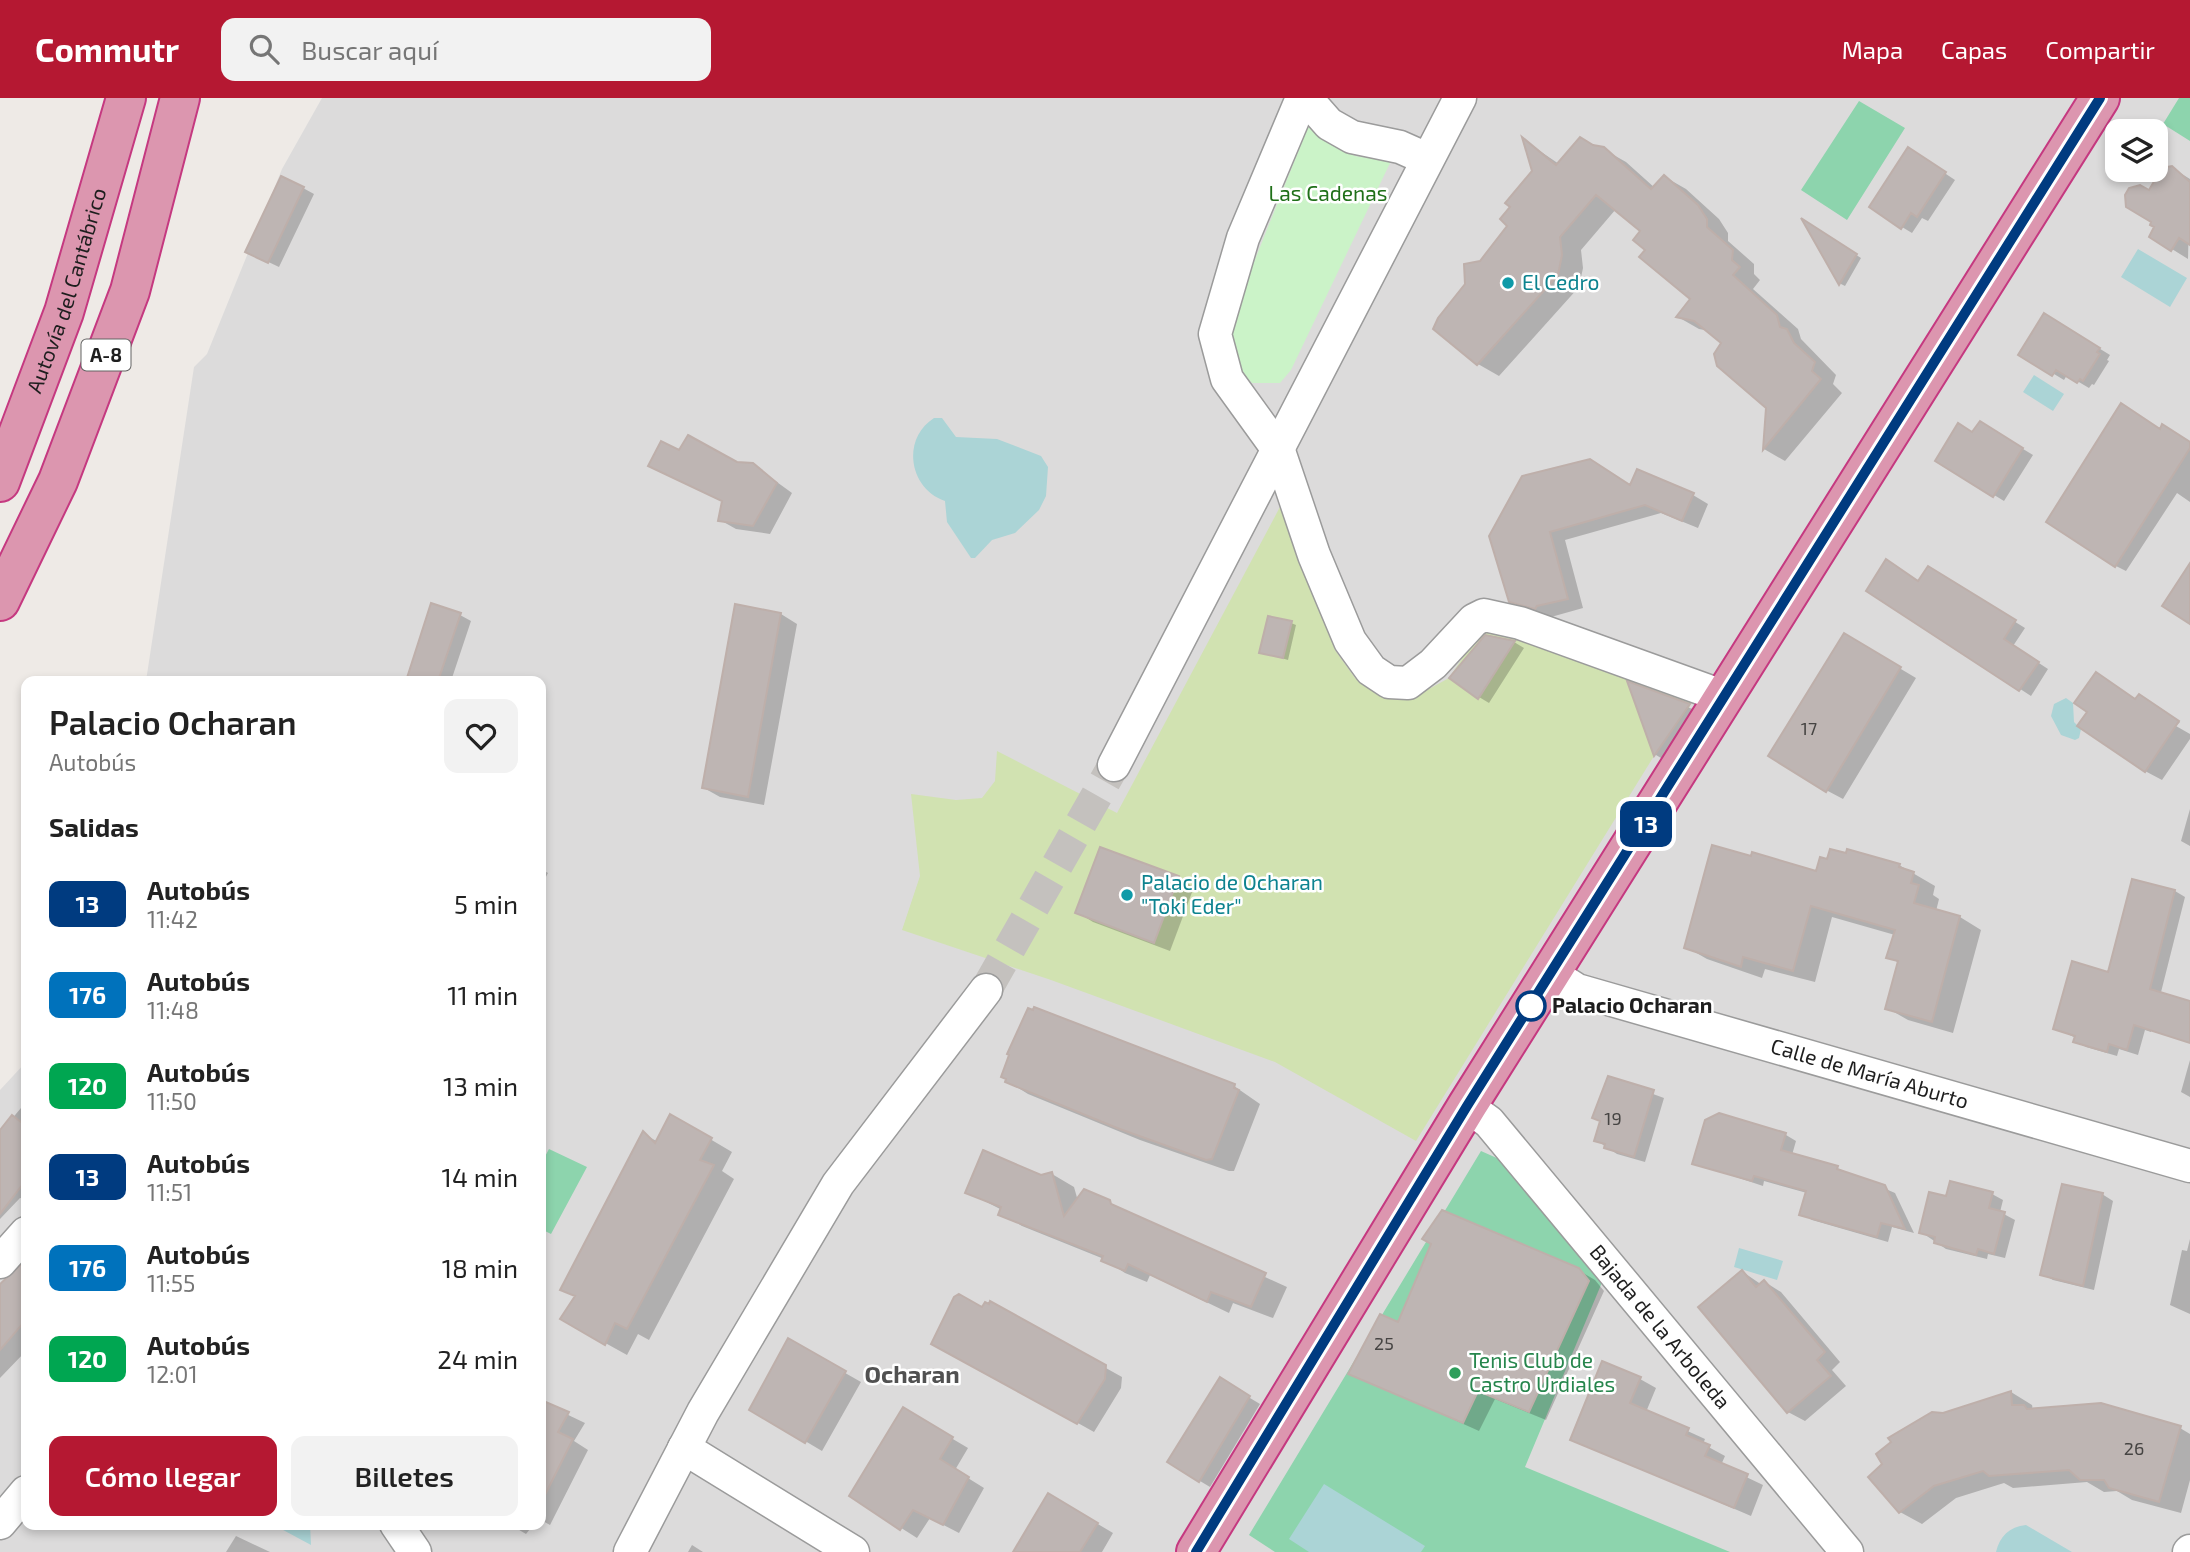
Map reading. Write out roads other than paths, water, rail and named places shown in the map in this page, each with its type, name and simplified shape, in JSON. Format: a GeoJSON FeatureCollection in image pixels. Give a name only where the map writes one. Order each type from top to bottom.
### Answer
{"type":"FeatureCollection","features":[{"type":"Feature","properties":{"kind":"highway","name":"Autovía del Cantábrico"},"geometry":{"type":"LineString","coordinates":[[0,482],[64,312],[125,98]]}},
{"type":"Feature","properties":{"kind":"highway","name":"A-8"},"geometry":{"type":"LineString","coordinates":[[0,601],[58,481],[130,291],[180,98]]}},
{"type":"Feature","properties":{"kind":"highway"},"geometry":{"type":"LineString","coordinates":[[1196,1552],[1467,1106],[2100,98]]}},
{"type":"Feature","properties":{"kind":"street"},"geometry":{"type":"LineString","coordinates":[[1427,159],[1400,146],[1352,137],[1329,124],[1304,98],[1242,238],[1215,334],[1227,379],[1279,452],[1314,555],[1350,641],[1371,670],[1389,682],[1408,683],[1433,664],[1474,620],[1483,615],[1520,623],[1725,697]]}},
{"type":"Feature","properties":{"kind":"street"},"geometry":{"type":"LineString","coordinates":[[1114,765],[1279,452],[1460,98]]}},
{"type":"Feature","properties":{"kind":"street","name":"Calle de María Aburto"},"geometry":{"type":"LineString","coordinates":[[1552,974],[1577,990],[2190,1166]]}},
{"type":"Feature","properties":{"kind":"street"},"geometry":{"type":"LineString","coordinates":[[630,1552],[684,1448],[838,1184],[986,990]]}},
{"type":"Feature","properties":{"kind":"street","name":"Bajada de la Arboleda"},"geometry":{"type":"LineString","coordinates":[[1467,1106],[1489,1122],[1847,1552]]}},
{"type":"Feature","properties":{"kind":"street"},"geometry":{"type":"LineString","coordinates":[[0,1262],[21,1239]]}},
{"type":"Feature","properties":{"kind":"street"},"geometry":{"type":"LineString","coordinates":[[684,1448],[853,1552]]}},
{"type":"Feature","properties":{"kind":"street"},"geometry":{"type":"LineString","coordinates":[[0,1523],[21,1498]]}},
{"type":"Feature","properties":{"kind":"street"},"geometry":{"type":"LineString","coordinates":[[400,1530],[415,1552]]}},
{"type":"Feature","properties":{"kind":"water"},"geometry":{"type":"Polygon","coordinates":[[[2138,249],[2187,278],[2170,307],[2121,277],[2138,249]]]}},
{"type":"Feature","properties":{"kind":"water"},"geometry":{"type":"Polygon","coordinates":[[[2034,375],[2064,394],[2053,411],[2023,392],[2034,375]]]}},
{"type":"Feature","properties":{"kind":"water"},"geometry":{"type":"Polygon","coordinates":[[[934,418],[942,418],[956,437],[997,439],[1041,456],[1048,467],[1046,496],[1039,510],[1015,533],[992,540],[975,558],[971,558],[947,522],[945,501],[923,486],[917,475],[913,450],[924,427],[934,418]]]}},
{"type":"Feature","properties":{"kind":"water"},"geometry":{"type":"Polygon","coordinates":[[[2066,698],[2073,703],[2074,722],[2081,729],[2079,738],[2075,740],[2061,735],[2051,716],[2054,704],[2066,698]]]}},
{"type":"Feature","properties":{"kind":"water"},"geometry":{"type":"Polygon","coordinates":[[[1739,1248],[1783,1261],[1777,1280],[1734,1267],[1739,1248]]]}},
{"type":"Feature","properties":{"kind":"water"},"geometry":{"type":"Polygon","coordinates":[[[1324,1484],[1425,1546],[1421,1552],[1309,1552],[1289,1539],[1324,1484]]]}},
{"type":"Feature","properties":{"kind":"water"},"geometry":{"type":"Polygon","coordinates":[[[2026,1525],[2072,1552],[1996,1552],[2006,1533],[2026,1525]]]}},
{"type":"Feature","properties":{"kind":"water"},"geometry":{"type":"Polygon","coordinates":[[[283,1530],[310,1530],[311,1545],[283,1530]]]}},
{"type":"Feature","properties":{"kind":"tunnel"},"geometry":{"type":"LineString","coordinates":[[986,990],[1114,765]]}},
{"type":"Feature","properties":{"kind":"place","name":"El Cedro"},"geometry":{"type":"Point","coordinates":[1508,283]}},
{"type":"Feature","properties":{"kind":"place","name":"Palacio de Ocharan \"Toki Eder\""},"geometry":{"type":"Point","coordinates":[1127,895]}},
{"type":"Feature","properties":{"kind":"place","name":"Palacio Ocharan"},"geometry":{"type":"Point","coordinates":[1531,1006]}},
{"type":"Feature","properties":{"kind":"place","name":"Tenis Club de Castro Urdiales"},"geometry":{"type":"Point","coordinates":[1455,1373]}},
{"type":"Feature","properties":{"kind":"district","name":"Ocharan"},"geometry":{"type":"Point","coordinates":[912,1375]}},
{"type":"Feature","properties":{"kind":"park label","name":"Las Cadenas"},"geometry":{"type":"Point","coordinates":[1328,194]}}]}
